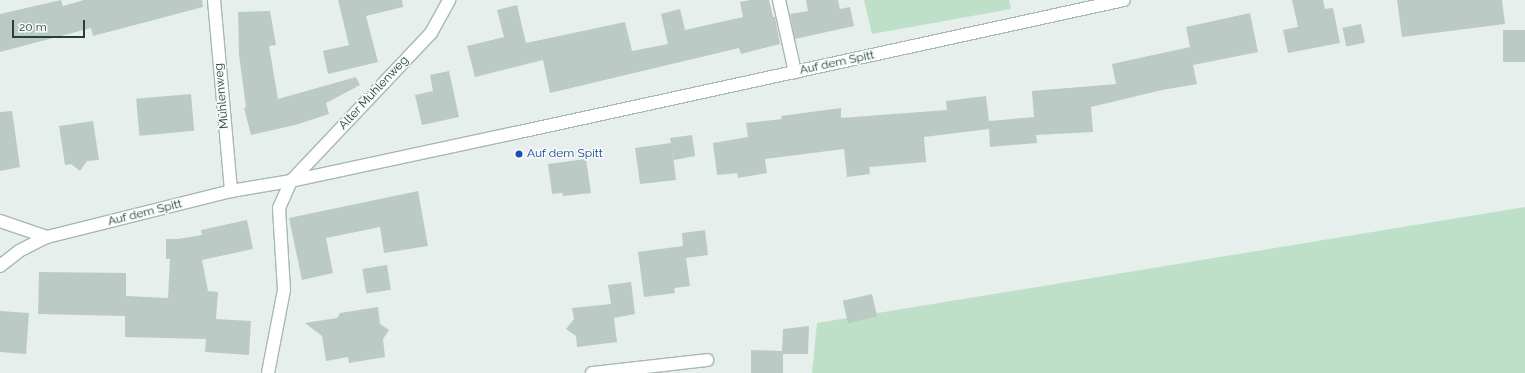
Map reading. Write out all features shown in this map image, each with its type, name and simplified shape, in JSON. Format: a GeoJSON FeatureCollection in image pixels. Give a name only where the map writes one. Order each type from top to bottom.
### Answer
{"type":"FeatureCollection","features":[{"type":"Feature","properties":{"kind":"street","name":"Mühlenweg"},"geometry":{"type":"LineString","coordinates":[[214,0],[230,191]]}},
{"type":"Feature","properties":{"kind":"street","name":"Alter Mühlenweg"},"geometry":{"type":"LineString","coordinates":[[291,181],[431,33],[449,0]]}},
{"type":"Feature","properties":{"kind":"street"},"geometry":{"type":"LineString","coordinates":[[779,0],[795,72]]}},
{"type":"Feature","properties":{"kind":"street","name":"Auf dem Spitt"},"geometry":{"type":"LineString","coordinates":[[0,266],[19,251],[47,237],[230,191],[291,181],[1124,0]]}},
{"type":"Feature","properties":{"kind":"street"},"geometry":{"type":"LineString","coordinates":[[268,373],[284,290],[279,208],[291,181]]}},
{"type":"Feature","properties":{"kind":"street"},"geometry":{"type":"LineString","coordinates":[[0,221],[47,237]]}},
{"type":"Feature","properties":{"kind":"street"},"geometry":{"type":"LineString","coordinates":[[592,373],[707,360]]}},
{"type":"Feature","properties":{"kind":"green space"},"geometry":{"type":"Polygon","coordinates":[[[864,0],[1009,0],[1011,9],[872,34],[864,0]]]}},
{"type":"Feature","properties":{"kind":"green space"},"geometry":{"type":"Polygon","coordinates":[[[1525,207],[1525,373],[812,373],[817,323],[1525,207]]]}},
{"type":"Feature","properties":{"kind":"building"},"geometry":{"type":"Polygon","coordinates":[[[61,0],[63,6],[84,0],[202,0],[203,7],[93,36],[91,28],[0,52],[0,14],[61,0]]]}},
{"type":"Feature","properties":{"kind":"building"},"geometry":{"type":"Polygon","coordinates":[[[338,0],[402,0],[403,7],[366,16],[378,62],[328,74],[323,51],[349,45],[338,0]]]}},
{"type":"Feature","properties":{"kind":"building"},"geometry":{"type":"Polygon","coordinates":[[[750,0],[769,0],[773,17],[775,17],[780,44],[741,54],[739,48],[550,93],[543,60],[475,77],[467,46],[504,37],[497,10],[517,5],[526,43],[625,22],[632,51],[668,44],[661,14],[680,9],[685,30],[743,17],[740,2],[750,0]]]}},
{"type":"Feature","properties":{"kind":"building"},"geometry":{"type":"Polygon","coordinates":[[[806,0],[838,0],[840,9],[850,7],[854,26],[795,39],[790,14],[808,11],[806,0]]]}},
{"type":"Feature","properties":{"kind":"building"},"geometry":{"type":"Polygon","coordinates":[[[1292,0],[1323,0],[1325,9],[1333,8],[1340,43],[1288,53],[1283,30],[1298,27],[1292,0]]]}},
{"type":"Feature","properties":{"kind":"building"},"geometry":{"type":"Polygon","coordinates":[[[1397,0],[1502,0],[1505,24],[1402,37],[1397,0]]]}},
{"type":"Feature","properties":{"kind":"building"},"geometry":{"type":"Polygon","coordinates":[[[270,11],[276,45],[269,46],[278,99],[356,77],[360,85],[326,103],[329,114],[295,125],[251,135],[244,108],[246,107],[239,55],[238,12],[270,11]]]}},
{"type":"Feature","properties":{"kind":"building"},"geometry":{"type":"Polygon","coordinates":[[[1250,13],[1258,52],[1193,65],[1197,84],[1162,90],[1091,107],[1093,132],[1036,135],[1037,143],[990,147],[989,129],[924,137],[926,162],[869,167],[870,174],[847,177],[844,149],[765,159],[767,173],[738,178],[737,173],[717,175],[713,143],[748,137],[746,123],[782,119],[781,116],[841,108],[841,118],[947,110],[946,101],[986,96],[989,121],[1034,117],[1032,91],[1116,84],[1112,64],[1190,47],[1186,27],[1250,13]]]}},
{"type":"Feature","properties":{"kind":"building"},"geometry":{"type":"Polygon","coordinates":[[[1361,24],[1365,43],[1346,47],[1342,28],[1361,24]]]}},
{"type":"Feature","properties":{"kind":"building"},"geometry":{"type":"Polygon","coordinates":[[[1503,30],[1525,30],[1525,62],[1503,62],[1503,30]]]}},
{"type":"Feature","properties":{"kind":"building"},"geometry":{"type":"Polygon","coordinates":[[[449,71],[459,117],[422,125],[415,95],[433,91],[430,75],[449,71]]]}},
{"type":"Feature","properties":{"kind":"building"},"geometry":{"type":"Polygon","coordinates":[[[191,94],[194,131],[139,136],[136,99],[191,94]]]}},
{"type":"Feature","properties":{"kind":"building"},"geometry":{"type":"Polygon","coordinates":[[[12,111],[20,167],[0,171],[0,112],[12,111]]]}},
{"type":"Feature","properties":{"kind":"building"},"geometry":{"type":"Polygon","coordinates":[[[93,121],[99,160],[87,161],[80,171],[71,164],[65,165],[59,126],[93,121]]]}},
{"type":"Feature","properties":{"kind":"building"},"geometry":{"type":"Polygon","coordinates":[[[692,135],[695,156],[674,160],[672,145],[676,180],[640,184],[635,148],[671,143],[670,138],[692,135]]]}},
{"type":"Feature","properties":{"kind":"building"},"geometry":{"type":"Polygon","coordinates":[[[586,159],[591,193],[563,196],[562,193],[552,194],[548,164],[586,159]]]}},
{"type":"Feature","properties":{"kind":"building"},"geometry":{"type":"Polygon","coordinates":[[[418,191],[428,246],[384,253],[380,227],[326,238],[333,273],[302,280],[289,218],[418,191]]]}},
{"type":"Feature","properties":{"kind":"building"},"geometry":{"type":"Polygon","coordinates":[[[247,220],[253,249],[202,260],[208,291],[218,292],[216,319],[251,321],[249,355],[205,352],[206,339],[125,337],[125,316],[38,314],[39,272],[126,273],[126,296],[168,298],[170,259],[166,259],[166,239],[178,239],[202,235],[201,230],[247,220]]]}},
{"type":"Feature","properties":{"kind":"building"},"geometry":{"type":"Polygon","coordinates":[[[705,230],[708,255],[686,258],[690,286],[674,288],[675,293],[644,297],[638,252],[683,246],[682,233],[705,230]]]}},
{"type":"Feature","properties":{"kind":"building"},"geometry":{"type":"Polygon","coordinates":[[[387,265],[391,290],[366,294],[362,269],[387,265]]]}},
{"type":"Feature","properties":{"kind":"building"},"geometry":{"type":"Polygon","coordinates":[[[631,282],[635,314],[614,318],[617,342],[577,347],[576,336],[566,329],[574,319],[572,308],[611,304],[608,285],[631,282]]]}},
{"type":"Feature","properties":{"kind":"building"},"geometry":{"type":"Polygon","coordinates":[[[872,294],[877,316],[848,323],[843,301],[872,294]]]}},
{"type":"Feature","properties":{"kind":"building"},"geometry":{"type":"Polygon","coordinates":[[[378,307],[380,324],[389,330],[383,339],[385,357],[349,363],[348,357],[326,361],[322,336],[305,323],[337,318],[340,313],[378,307]]]}},
{"type":"Feature","properties":{"kind":"building"},"geometry":{"type":"Polygon","coordinates":[[[0,311],[29,313],[26,354],[0,352],[0,311]]]}},
{"type":"Feature","properties":{"kind":"building"},"geometry":{"type":"Polygon","coordinates":[[[809,326],[808,354],[783,354],[783,373],[751,373],[751,350],[782,351],[783,329],[809,326]]]}},
{"type":"Feature","properties":{"kind":"place","name":"Auf dem Spitt"},"geometry":{"type":"Point","coordinates":[519,154]}}]}
